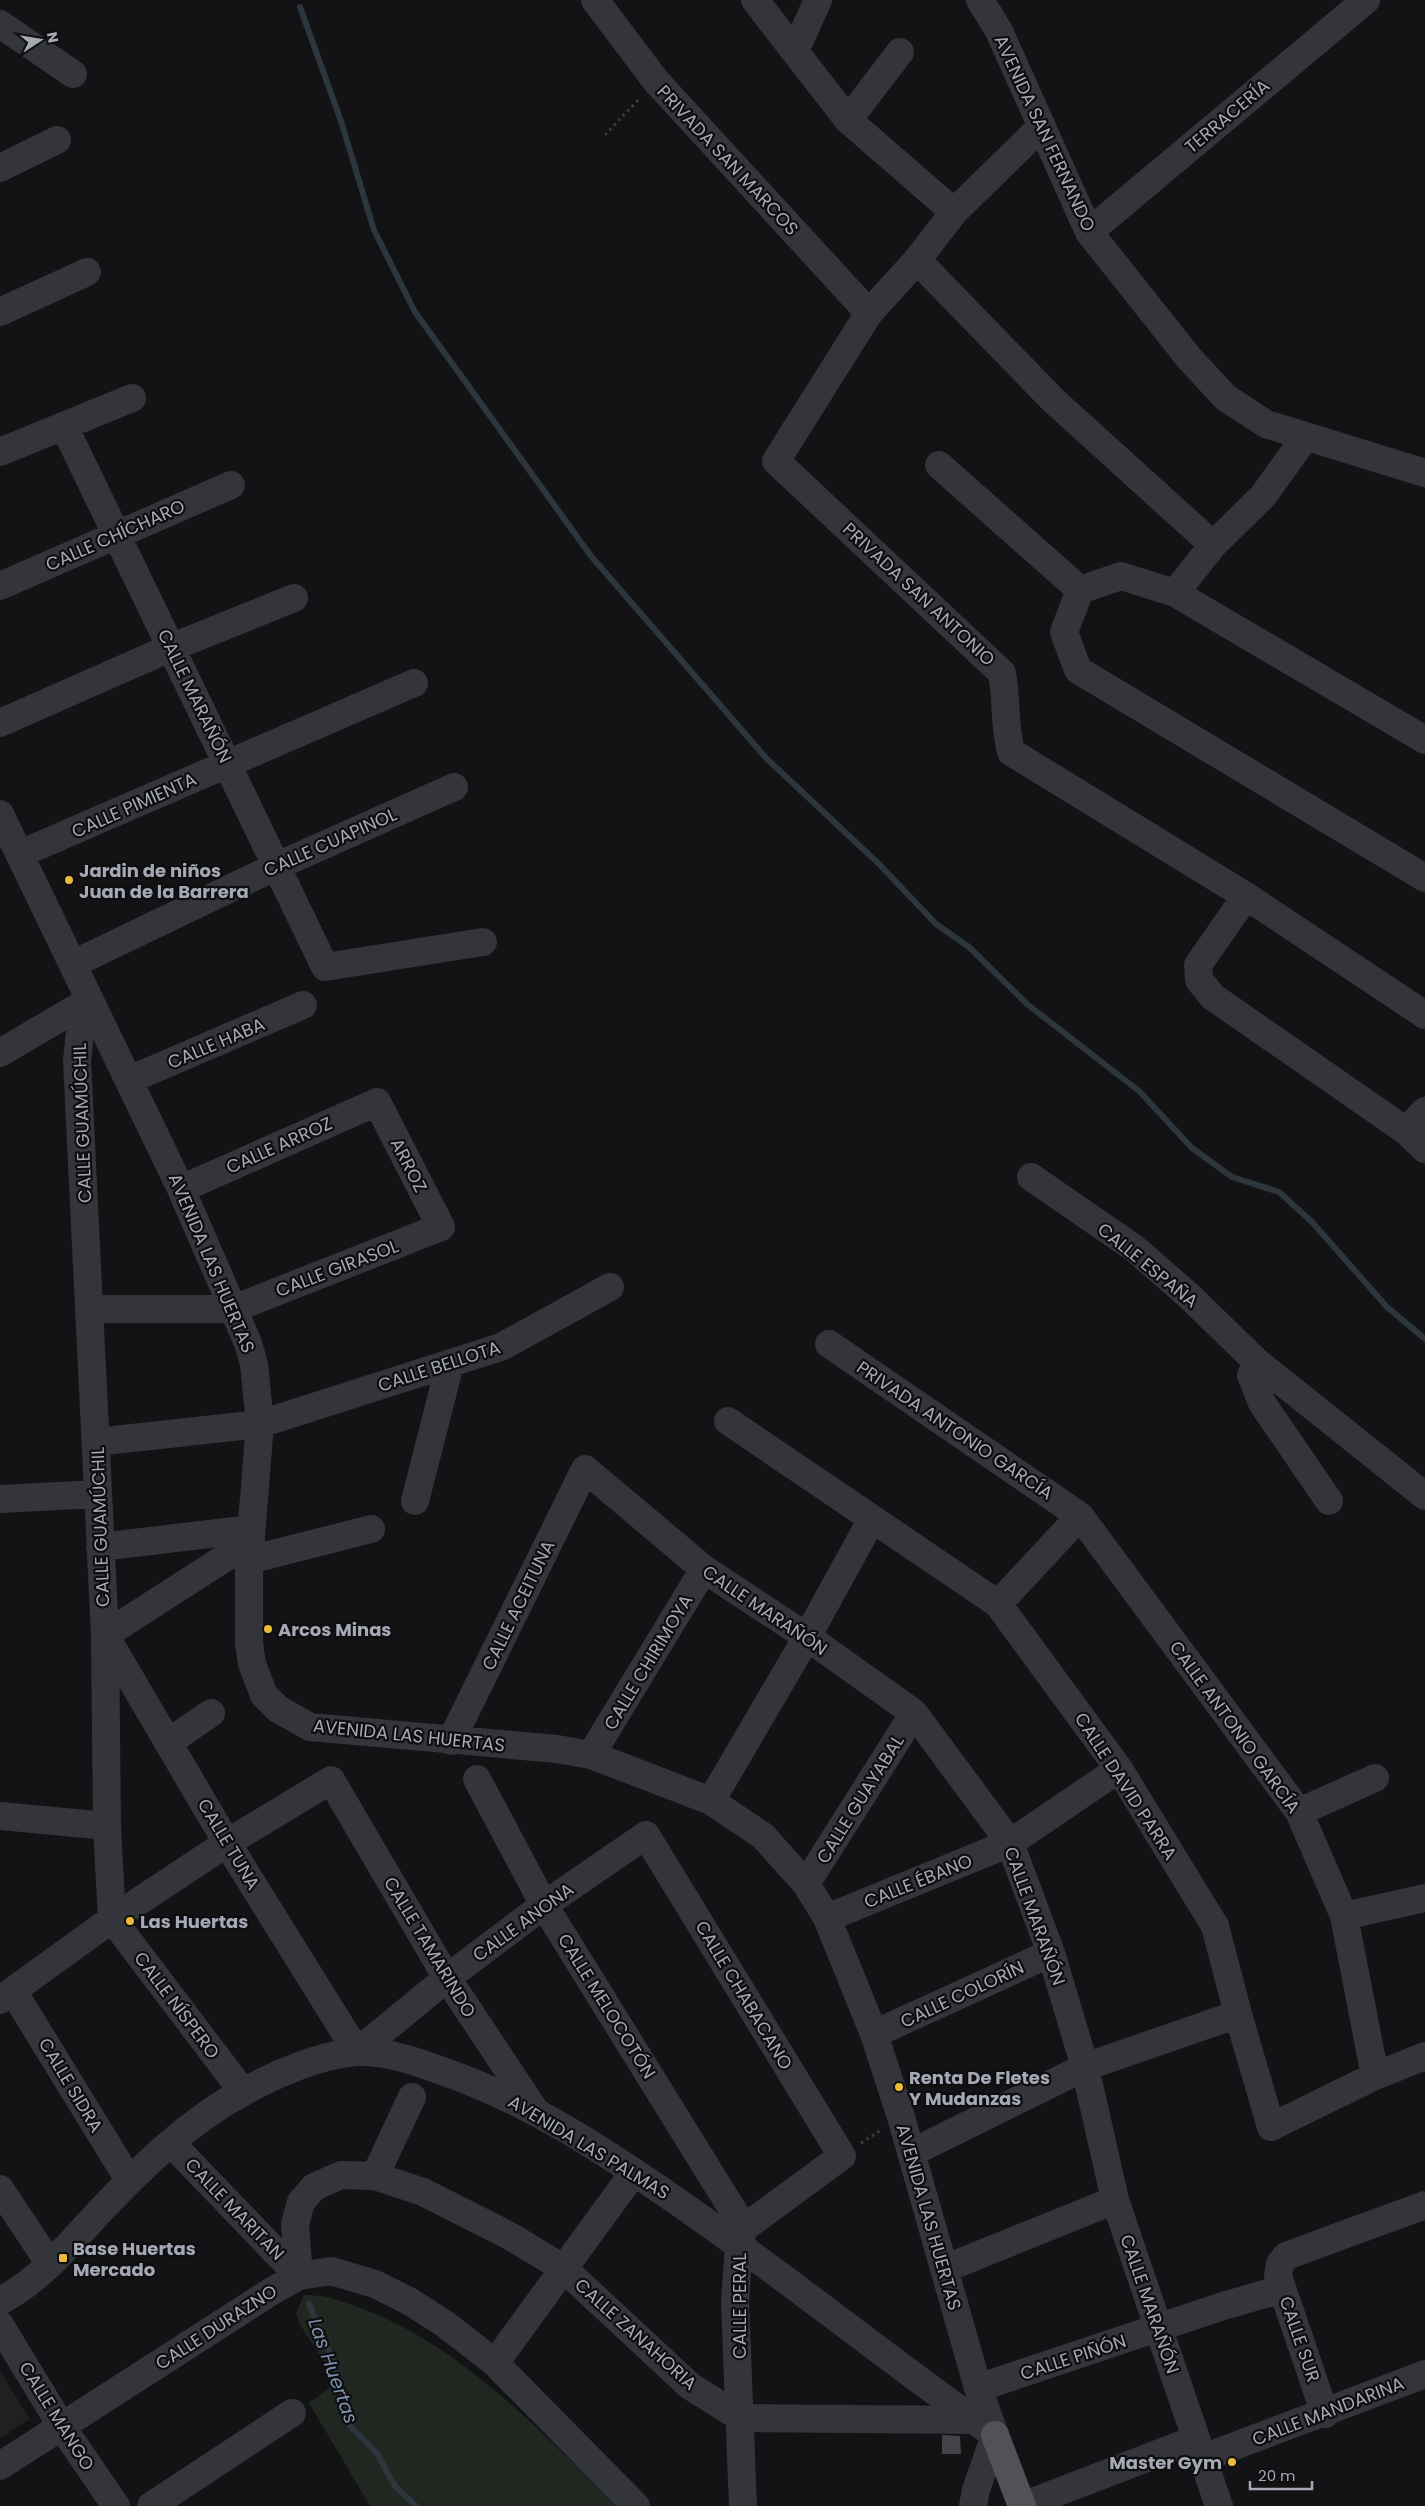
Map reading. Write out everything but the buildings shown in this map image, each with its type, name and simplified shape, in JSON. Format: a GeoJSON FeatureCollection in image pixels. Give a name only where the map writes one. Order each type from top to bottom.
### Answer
{"type":"FeatureCollection","features":[{"type":"Feature","properties":{"kind":"main road"},"geometry":{"type":"LineString","coordinates":[[984,2428],[1022,2506]]}},
{"type":"Feature","properties":{"kind":"street","name":"PRIVADA SAN MARCOS"},"geometry":{"type":"LineString","coordinates":[[595,0],[656,82],[869,313]]}},
{"type":"Feature","properties":{"kind":"street"},"geometry":{"type":"LineString","coordinates":[[756,0],[848,120],[954,212]]}},
{"type":"Feature","properties":{"kind":"street"},"geometry":{"type":"LineString","coordinates":[[795,51],[818,0]]}},
{"type":"Feature","properties":{"kind":"street","name":"AVENIDA SAN FERNANDO"},"geometry":{"type":"LineString","coordinates":[[980,0],[1000,31],[1088,232],[1188,358],[1225,397],[1266,424],[1425,473]]}},
{"type":"Feature","properties":{"kind":"street","name":"TERRACERÍA"},"geometry":{"type":"LineString","coordinates":[[1088,232],[1366,0]]}},
{"type":"Feature","properties":{"kind":"street"},"geometry":{"type":"LineString","coordinates":[[0,24],[73,74]]}},
{"type":"Feature","properties":{"kind":"street"},"geometry":{"type":"LineString","coordinates":[[848,120],[900,52]]}},
{"type":"Feature","properties":{"kind":"street"},"geometry":{"type":"LineString","coordinates":[[869,313],[917,260],[954,212],[1042,126]]}},
{"type":"Feature","properties":{"kind":"street"},"geometry":{"type":"LineString","coordinates":[[0,168],[57,140]]}},
{"type":"Feature","properties":{"kind":"street"},"geometry":{"type":"LineString","coordinates":[[917,260],[1053,400],[1213,545]]}},
{"type":"Feature","properties":{"kind":"street"},"geometry":{"type":"LineString","coordinates":[[0,312],[87,272]]}},
{"type":"Feature","properties":{"kind":"street","name":"PRIVADA SAN ANTONIO"},"geometry":{"type":"LineString","coordinates":[[869,313],[776,461],[1002,673],[1006,693],[1006,732],[1011,752],[1246,896]]}},
{"type":"Feature","properties":{"kind":"street"},"geometry":{"type":"LineString","coordinates":[[0,452],[132,398]]}},
{"type":"Feature","properties":{"kind":"street","name":"CALLE MARAÑÓN"},"geometry":{"type":"LineString","coordinates":[[64,426],[325,967],[483,942]]}},
{"type":"Feature","properties":{"kind":"street"},"geometry":{"type":"LineString","coordinates":[[1175,593],[1213,545],[1263,496],[1306,436]]}},
{"type":"Feature","properties":{"kind":"street"},"geometry":{"type":"LineString","coordinates":[[939,465],[1080,590]]}},
{"type":"Feature","properties":{"kind":"street","name":"CALLE CHÍCHARO"},"geometry":{"type":"LineString","coordinates":[[0,586],[231,485]]}},
{"type":"Feature","properties":{"kind":"street"},"geometry":{"type":"LineString","coordinates":[[1080,590],[1121,576],[1175,593],[1425,740]]}},
{"type":"Feature","properties":{"kind":"street"},"geometry":{"type":"LineString","coordinates":[[1080,590],[1064,632],[1078,670],[1425,878]]}},
{"type":"Feature","properties":{"kind":"street"},"geometry":{"type":"LineString","coordinates":[[0,723],[170,648],[294,598]]}},
{"type":"Feature","properties":{"kind":"street","name":"CALLE PIMIENTA"},"geometry":{"type":"LineString","coordinates":[[20,854],[414,683]]}},
{"type":"Feature","properties":{"kind":"street","name":"CALLE CUAPINOL"},"geometry":{"type":"LineString","coordinates":[[73,964],[277,866],[454,787]]}},
{"type":"Feature","properties":{"kind":"street","name":"AVENIDA LAS HUERTAS"},"geometry":{"type":"LineString","coordinates":[[0,814],[181,1189],[233,1309],[254,1364],[260,1424],[250,1543],[249,1642],[252,1664],[264,1696],[278,1709],[310,1727],[558,1749],[592,1755],[710,1802],[763,1836],[806,1884],[827,1918],[874,2034],[912,2153],[978,2388],[984,2428]]}},
{"type":"Feature","properties":{"kind":"street"},"geometry":{"type":"LineString","coordinates":[[1419,1130],[1213,997],[1199,980],[1198,966],[1246,896],[1425,1015]]}},
{"type":"Feature","properties":{"kind":"street"},"geometry":{"type":"LineString","coordinates":[[0,1053],[90,1000]]}},
{"type":"Feature","properties":{"kind":"street","name":"CALLE GUAMÚCHIL"},"geometry":{"type":"LineString","coordinates":[[90,1000],[80,1031],[77,1061],[105,1634],[107,1826],[112,1919]]}},
{"type":"Feature","properties":{"kind":"street","name":"CALLE HABA"},"geometry":{"type":"LineString","coordinates":[[129,1080],[303,1005]]}},
{"type":"Feature","properties":{"kind":"street","name":"CALLE ARROZ"},"geometry":{"type":"LineString","coordinates":[[181,1189],[378,1102]]}},
{"type":"Feature","properties":{"kind":"street","name":"ARROZ"},"geometry":{"type":"LineString","coordinates":[[378,1102],[441,1227]]}},
{"type":"Feature","properties":{"kind":"street","name":"CALLE ESPAÑA"},"geometry":{"type":"LineString","coordinates":[[1031,1177],[1134,1248],[1189,1296],[1257,1362],[1425,1496]]}},
{"type":"Feature","properties":{"kind":"street","name":"CALLE GIRASOL"},"geometry":{"type":"LineString","coordinates":[[233,1309],[441,1227]]}},
{"type":"Feature","properties":{"kind":"street","name":"CALLE BELLOTA"},"geometry":{"type":"LineString","coordinates":[[96,1442],[260,1424],[501,1347],[610,1287]]}},
{"type":"Feature","properties":{"kind":"street"},"geometry":{"type":"LineString","coordinates":[[89,1309],[233,1309]]}},
{"type":"Feature","properties":{"kind":"street","name":"PRIVADA ANTONIO GARCÍA"},"geometry":{"type":"LineString","coordinates":[[829,1344],[1080,1516]]}},
{"type":"Feature","properties":{"kind":"street"},"geometry":{"type":"LineString","coordinates":[[1257,1362],[1250,1375],[1262,1403],[1329,1500]]}},
{"type":"Feature","properties":{"kind":"street"},"geometry":{"type":"LineString","coordinates":[[415,1500],[450,1364]]}},
{"type":"Feature","properties":{"kind":"street","name":"CALLE DAVID PARRA"},"geometry":{"type":"LineString","coordinates":[[728,1421],[998,1604],[1119,1769],[1215,1926],[1271,2127],[1374,2076]]}},
{"type":"Feature","properties":{"kind":"street","name":"CALLE MARAÑÓN"},"geometry":{"type":"LineString","coordinates":[[585,1469],[704,1569],[807,1637],[914,1713],[1010,1843],[1051,1953],[1085,2067],[1114,2200],[1219,2506]]}},
{"type":"Feature","properties":{"kind":"street","name":"CALLE ACEITUNA"},"geometry":{"type":"LineString","coordinates":[[451,1741],[585,1469]]}},
{"type":"Feature","properties":{"kind":"street"},"geometry":{"type":"LineString","coordinates":[[0,1499],[98,1494]]}},
{"type":"Feature","properties":{"kind":"street"},"geometry":{"type":"LineString","coordinates":[[998,1604],[1080,1516]]}},
{"type":"Feature","properties":{"kind":"street","name":"CALLE ANTONIO GARCÍA"},"geometry":{"type":"LineString","coordinates":[[1080,1516],[1299,1812],[1344,1916],[1374,2076]]}},
{"type":"Feature","properties":{"kind":"street"},"geometry":{"type":"LineString","coordinates":[[710,1802],[807,1637],[872,1519]]}},
{"type":"Feature","properties":{"kind":"street"},"geometry":{"type":"LineString","coordinates":[[100,1546],[250,1543],[371,1529]]}},
{"type":"Feature","properties":{"kind":"street"},"geometry":{"type":"LineString","coordinates":[[105,1634],[250,1543]]}},
{"type":"Feature","properties":{"kind":"street","name":"CALLE CHIRIMOYA"},"geometry":{"type":"LineString","coordinates":[[592,1755],[704,1569]]}},
{"type":"Feature","properties":{"kind":"street","name":"CALLE TUNA"},"geometry":{"type":"LineString","coordinates":[[105,1634],[227,1843],[357,2052]]}},
{"type":"Feature","properties":{"kind":"street"},"geometry":{"type":"LineString","coordinates":[[169,1742],[211,1713]]}},
{"type":"Feature","properties":{"kind":"street","name":"CALLE GUAYABAL"},"geometry":{"type":"LineString","coordinates":[[806,1884],[914,1713]]}},
{"type":"Feature","properties":{"kind":"street","name":"CALLE ÉBANO"},"geometry":{"type":"LineString","coordinates":[[827,1918],[1010,1843],[1119,1769]]}},
{"type":"Feature","properties":{"kind":"street"},"geometry":{"type":"LineString","coordinates":[[1299,1812],[1375,1778]]}},
{"type":"Feature","properties":{"kind":"street","name":"CALLE MELOCOTÓN"},"geometry":{"type":"LineString","coordinates":[[477,1779],[544,1905],[741,2236]]}},
{"type":"Feature","properties":{"kind":"street","name":"CALLE TAMARINDO"},"geometry":{"type":"LineString","coordinates":[[227,1843],[331,1780],[447,1978],[535,2111]]}},
{"type":"Feature","properties":{"kind":"street"},"geometry":{"type":"LineString","coordinates":[[0,1816],[107,1826]]}},
{"type":"Feature","properties":{"kind":"street","name":"CALLE ANONA"},"geometry":{"type":"LineString","coordinates":[[357,2052],[447,1978],[544,1905],[646,1835]]}},
{"type":"Feature","properties":{"kind":"street","name":"CALLE CHABACANO"},"geometry":{"type":"LineString","coordinates":[[646,1835],[842,2156]]}},
{"type":"Feature","properties":{"kind":"street"},"geometry":{"type":"LineString","coordinates":[[7,1995],[112,1919],[227,1843]]}},
{"type":"Feature","properties":{"kind":"street"},"geometry":{"type":"LineString","coordinates":[[1344,1916],[1425,1898]]}},
{"type":"Feature","properties":{"kind":"street","name":"CALLE NÍSPERO"},"geometry":{"type":"LineString","coordinates":[[112,1919],[243,2092]]}},
{"type":"Feature","properties":{"kind":"street","name":"CALLE COLORÍN"},"geometry":{"type":"LineString","coordinates":[[874,2034],[1051,1953]]}},
{"type":"Feature","properties":{"kind":"street","name":"CALLE SIDRA"},"geometry":{"type":"LineString","coordinates":[[7,1995],[129,2180]]}},
{"type":"Feature","properties":{"kind":"street"},"geometry":{"type":"LineString","coordinates":[[912,2153],[1085,2067],[1238,2014]]}},
{"type":"Feature","properties":{"kind":"street","name":"AVENIDA LAS PALMAS"},"geometry":{"type":"LineString","coordinates":[[0,2301],[26,2286],[50,2264],[129,2180],[208,2112],[282,2072],[357,2052],[388,2055],[481,2084],[535,2111],[741,2236],[984,2428]]}},
{"type":"Feature","properties":{"kind":"street"},"geometry":{"type":"LineString","coordinates":[[1374,2076],[1425,2056]]}},
{"type":"Feature","properties":{"kind":"street"},"geometry":{"type":"LineString","coordinates":[[412,2097],[375,2176],[341,2175],[314,2187],[301,2202],[295,2224],[299,2276],[331,2271],[375,2284],[409,2301],[445,2324],[494,2363],[636,2506]]}},
{"type":"Feature","properties":{"kind":"street","name":"CALLE MARITAN"},"geometry":{"type":"LineString","coordinates":[[171,2143],[299,2276]]}},
{"type":"Feature","properties":{"kind":"street","name":"CALLE PERAL"},"geometry":{"type":"LineString","coordinates":[[743,2506],[736,2301],[741,2236],[842,2156]]}},
{"type":"Feature","properties":{"kind":"street"},"geometry":{"type":"LineString","coordinates":[[494,2363],[634,2172]]}},
{"type":"Feature","properties":{"kind":"street","name":"CALLE ZANAHORIA"},"geometry":{"type":"LineString","coordinates":[[375,2176],[423,2192],[508,2235],[563,2268],[690,2386],[741,2418]]}},
{"type":"Feature","properties":{"kind":"street"},"geometry":{"type":"LineString","coordinates":[[0,2189],[50,2264]]}},
{"type":"Feature","properties":{"kind":"street"},"geometry":{"type":"LineString","coordinates":[[944,2269],[1114,2200]]}},
{"type":"Feature","properties":{"kind":"street","name":"CALLE PIÑÓN"},"geometry":{"type":"LineString","coordinates":[[978,2388],[1223,2306],[1281,2276],[1286,2256],[1425,2205]]}},
{"type":"Feature","properties":{"kind":"street","name":"CALLE DURAZNO"},"geometry":{"type":"LineString","coordinates":[[0,2466],[272,2291],[299,2276]]}},
{"type":"Feature","properties":{"kind":"street","name":"CALLE SUR"},"geometry":{"type":"LineString","coordinates":[[1281,2276],[1325,2414]]}},
{"type":"Feature","properties":{"kind":"street","name":"CALLE MANGO"},"geometry":{"type":"LineString","coordinates":[[0,2325],[62,2427],[116,2506]]}},
{"type":"Feature","properties":{"kind":"street","name":"CALLE MANDARINA"},"geometry":{"type":"LineString","coordinates":[[1022,2506],[1200,2449],[1325,2414],[1425,2374]]}},
{"type":"Feature","properties":{"kind":"street"},"geometry":{"type":"LineString","coordinates":[[151,2506],[292,2413]]}},
{"type":"Feature","properties":{"kind":"street"},"geometry":{"type":"LineString","coordinates":[[741,2418],[984,2428],[974,2506]]}},
{"type":"Feature","properties":{"kind":"path"},"geometry":{"type":"LineString","coordinates":[[605,135],[656,82]]}},
{"type":"Feature","properties":{"kind":"path"},"geometry":{"type":"LineString","coordinates":[[842,2156],[901,2117]]}},
{"type":"Feature","properties":{"kind":"shaded area"},"geometry":{"type":"Polygon","coordinates":[[[304,2295],[327,2297],[363,2309],[400,2325],[435,2346],[499,2394],[617,2506],[370,2506],[309,2403],[337,2382],[299,2323],[296,2313],[304,2295]]]}},
{"type":"Feature","properties":{"kind":"shaded area"},"geometry":{"type":"Polygon","coordinates":[[[0,2371],[30,2419],[0,2438],[0,2371]]]}},
{"type":"Feature","properties":{"kind":"waterway"},"geometry":{"type":"LineString","coordinates":[[300,7],[341,121],[374,230],[415,312],[591,556],[766,758],[879,864],[936,924],[969,947],[1027,1004],[1139,1091],[1192,1148],[1232,1177],[1279,1192],[1312,1222],[1387,1307],[1425,1339]]}},
{"type":"Feature","properties":{"kind":"waterway","name":"Las Huertas"},"geometry":{"type":"LineString","coordinates":[[309,2304],[334,2364],[351,2427],[376,2452],[395,2486],[416,2506]]}},
{"type":"Feature","properties":{"kind":"place","name":"Jardin de niños Juan de la Barrera"},"geometry":{"type":"Point","coordinates":[69,880]}},
{"type":"Feature","properties":{"kind":"place","name":"Arcos Minas"},"geometry":{"type":"Point","coordinates":[268,1629]}},
{"type":"Feature","properties":{"kind":"place","name":"Las Huertas"},"geometry":{"type":"Point","coordinates":[130,1921]}},
{"type":"Feature","properties":{"kind":"place","name":"Renta De Fletes Y Mudanzas"},"geometry":{"type":"Point","coordinates":[899,2087]}},
{"type":"Feature","properties":{"kind":"place","name":"Base Huertas Mercado"},"geometry":{"type":"Point","coordinates":[63,2258]}},
{"type":"Feature","properties":{"kind":"place","name":"Master Gym"},"geometry":{"type":"Point","coordinates":[1232,2462]}}]}
